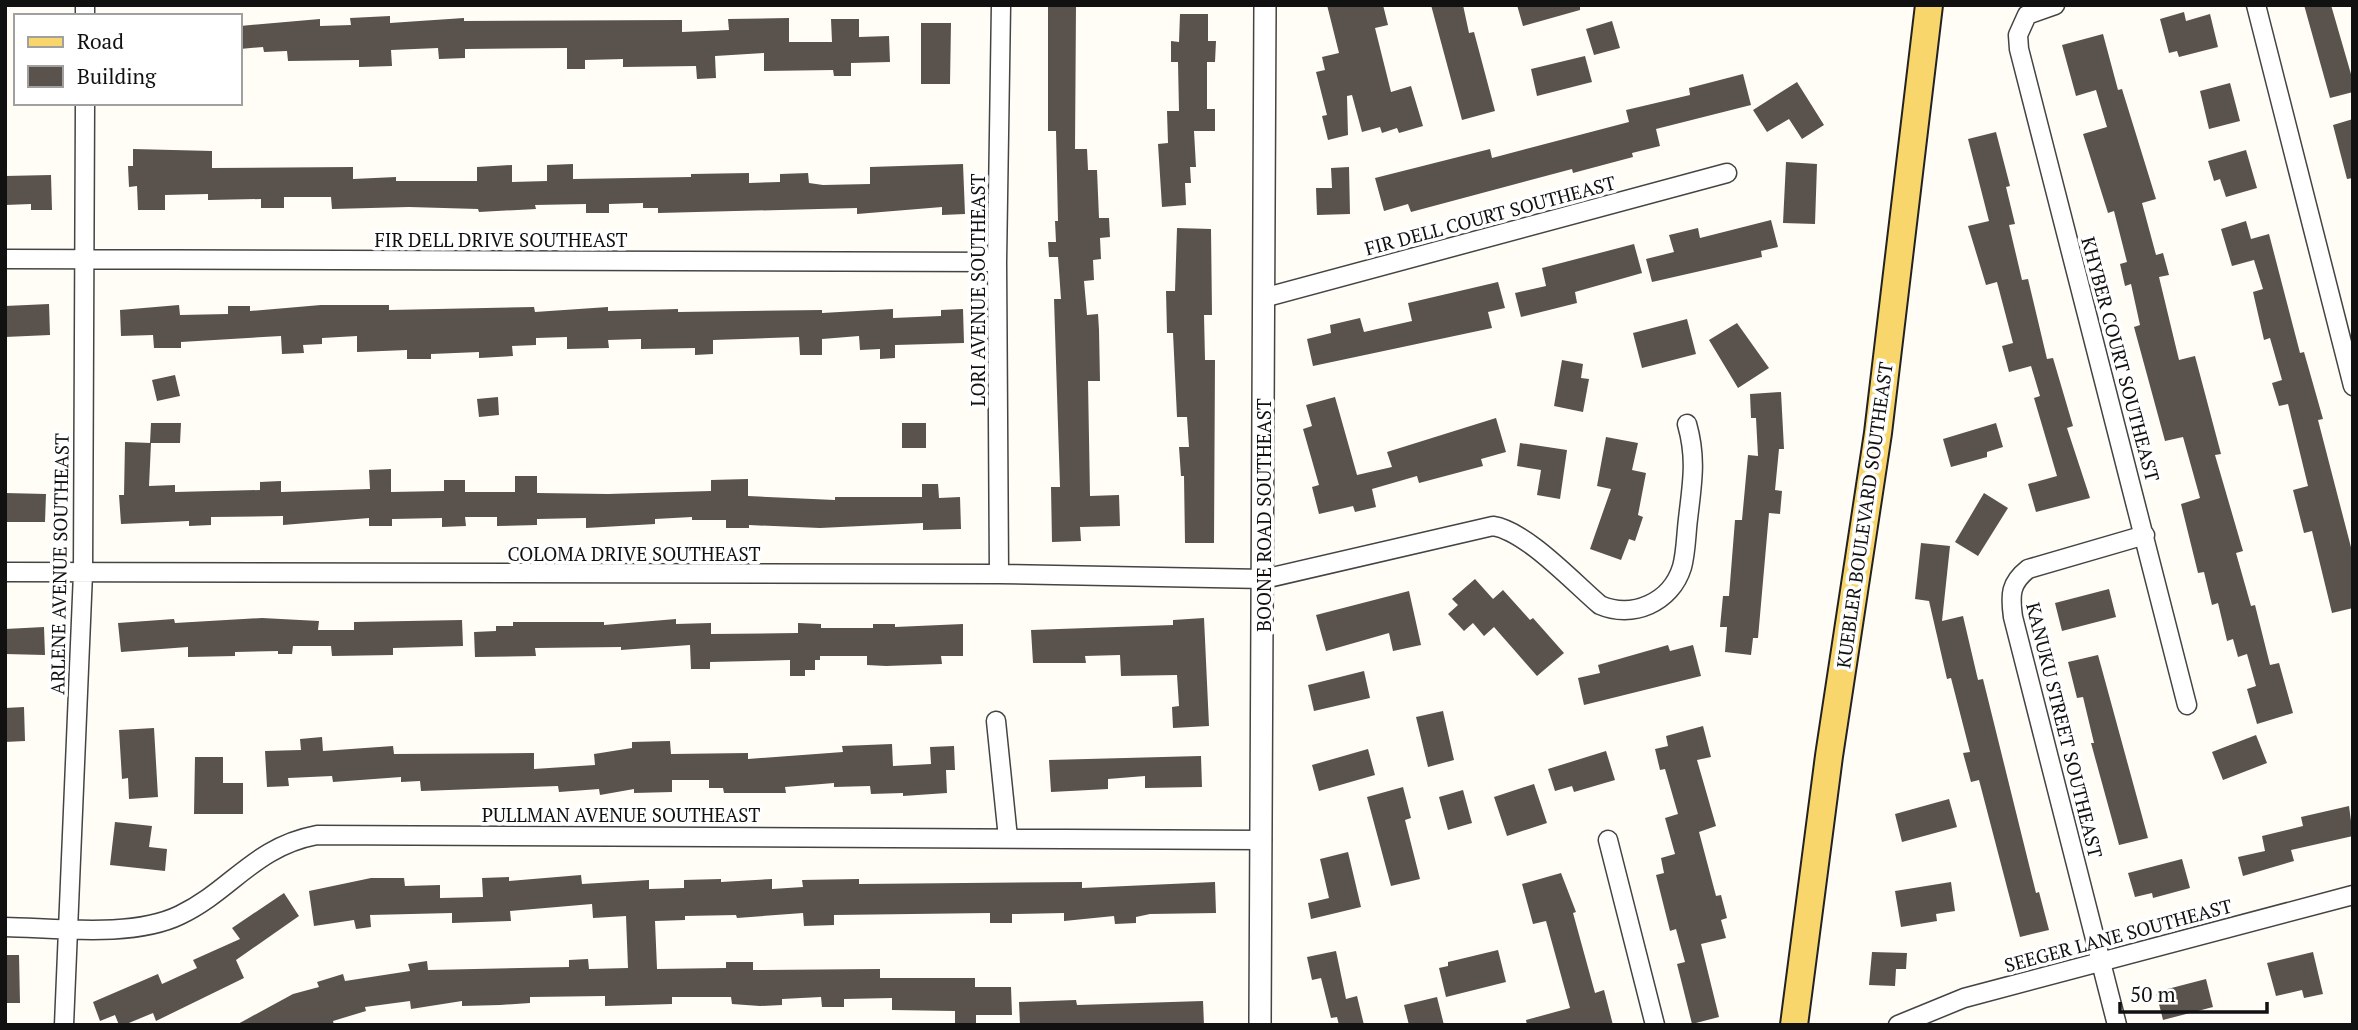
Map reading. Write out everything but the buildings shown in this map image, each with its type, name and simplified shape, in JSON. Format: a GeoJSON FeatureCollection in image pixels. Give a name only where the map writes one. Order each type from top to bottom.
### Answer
{"type":"FeatureCollection","features":[{"type":"Feature","properties":{"kind":"main road","name":"KUEBLER BOULEVARD SOUTHEAST"},"geometry":{"type":"LineString","coordinates":[[1794,1025],[1829,756],[1878,433],[1928,5]]}},
{"type":"Feature","properties":{"kind":"street","name":"LORI AVENUE SOUTHEAST"},"geometry":{"type":"LineString","coordinates":[[999,574],[997,262],[1000,5]]}},
{"type":"Feature","properties":{"kind":"street","name":"BOONE ROAD SOUTHEAST"},"geometry":{"type":"LineString","coordinates":[[1260,1025],[1265,5]]}},
{"type":"Feature","properties":{"kind":"street","name":"KHYBER COURT SOUTHEAST"},"geometry":{"type":"LineString","coordinates":[[2055,5],[2027,15],[2018,35],[2019,49],[2187,705]]}},
{"type":"Feature","properties":{"kind":"street"},"geometry":{"type":"LineString","coordinates":[[2256,5],[2353,386]]}},
{"type":"Feature","properties":{"kind":"street","name":"ARLENE AVENUE SOUTHEAST"},"geometry":{"type":"LineString","coordinates":[[64,1025],[83,573],[85,105]]}},
{"type":"Feature","properties":{"kind":"street","name":"FIR DELL COURT SOUTHEAST"},"geometry":{"type":"LineString","coordinates":[[1263,298],[1727,173]]}},
{"type":"Feature","properties":{"kind":"street","name":"FIR DELL DRIVE SOUTHEAST"},"geometry":{"type":"LineString","coordinates":[[5,258],[997,262]]}},
{"type":"Feature","properties":{"kind":"street","name":"COLOMA DRIVE SOUTHEAST"},"geometry":{"type":"LineString","coordinates":[[5,572],[999,574],[1264,579],[1493,526],[1507,528],[1600,605],[1614,611],[1647,607],[1661,598],[1682,568],[1695,460],[1687,424]]}},
{"type":"Feature","properties":{"kind":"street","name":"KANUKU STREET SOUTHEAST"},"geometry":{"type":"LineString","coordinates":[[2117,1025],[2013,617],[2010,593],[2017,578],[2028,569],[2145,534]]}},
{"type":"Feature","properties":{"kind":"street"},"geometry":{"type":"LineString","coordinates":[[996,721],[1008,838]]}},
{"type":"Feature","properties":{"kind":"street","name":"PULLMAN AVENUE SOUTHEAST"},"geometry":{"type":"LineString","coordinates":[[5,927],[154,925],[180,915],[270,851],[296,839],[317,835],[1262,840]]}},
{"type":"Feature","properties":{"kind":"street"},"geometry":{"type":"LineString","coordinates":[[1608,840],[1655,1025]]}},
{"type":"Feature","properties":{"kind":"street","name":"SEEGER LANE SOUTHEAST"},"geometry":{"type":"LineString","coordinates":[[1898,1025],[1964,998],[2353,895]]}}]}
